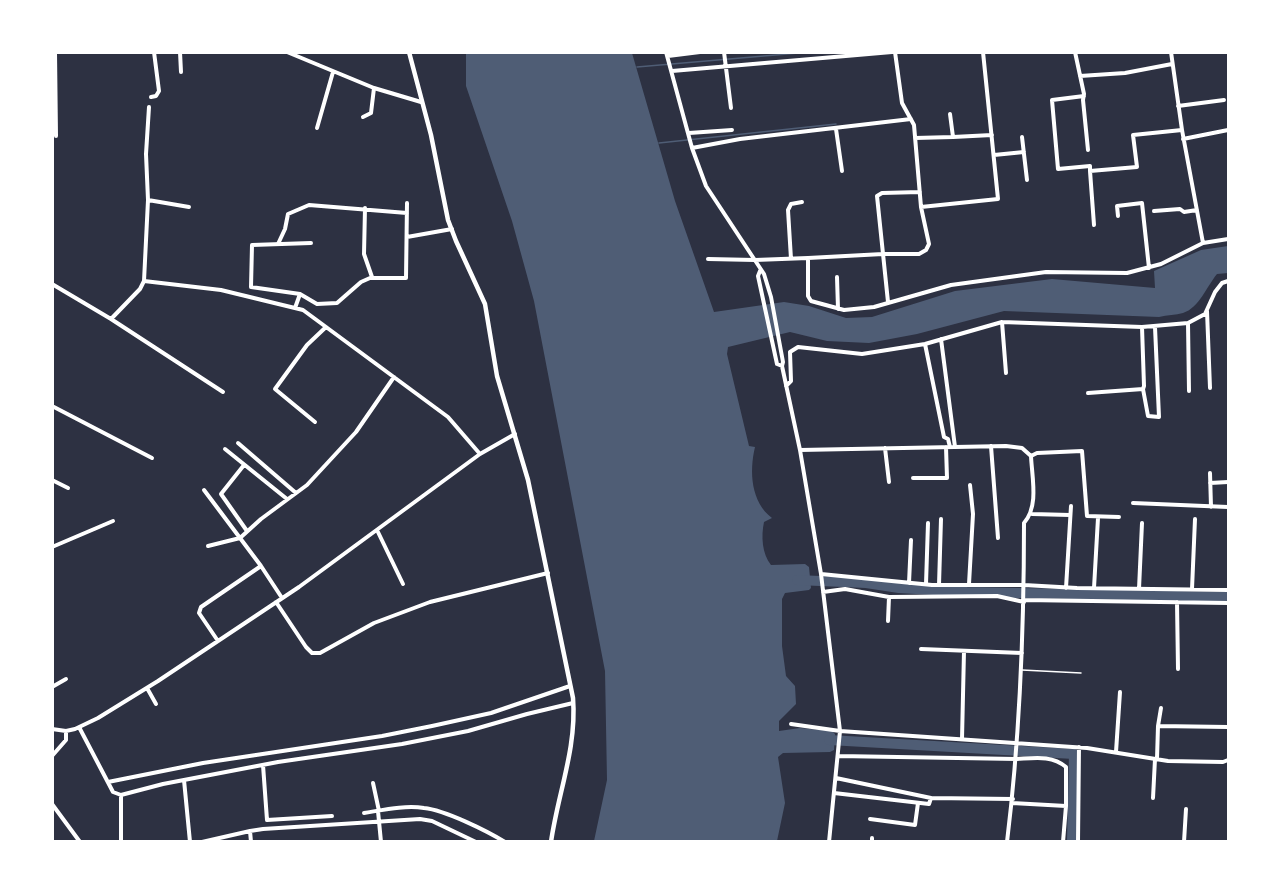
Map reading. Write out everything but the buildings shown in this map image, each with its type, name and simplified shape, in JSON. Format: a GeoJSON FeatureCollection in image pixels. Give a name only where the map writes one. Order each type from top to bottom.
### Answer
{"type":"FeatureCollection","features":[{"type":"Feature","properties":{"kind":"street"},"geometry":{"type":"LineString","coordinates":[[55,52],[54,127],[56,136]]}},
{"type":"Feature","properties":{"kind":"street"},"geometry":{"type":"LineString","coordinates":[[151,97],[156,96],[159,90],[154,52]]}},
{"type":"Feature","properties":{"kind":"street"},"geometry":{"type":"LineString","coordinates":[[180,52],[181,72]]}},
{"type":"Feature","properties":{"kind":"street"},"geometry":{"type":"LineString","coordinates":[[287,52],[374,88],[421,99]]}},
{"type":"Feature","properties":{"kind":"street"},"geometry":{"type":"LineString","coordinates":[[409,52],[452,229],[485,304],[497,376],[528,480],[570,686],[574,718],[570,752],[551,842]]}},
{"type":"Feature","properties":{"kind":"street"},"geometry":{"type":"LineString","coordinates":[[700,52],[668,56],[671,70],[692,146],[706,186],[764,274],[771,297],[821,574],[840,731],[829,842]]}},
{"type":"Feature","properties":{"kind":"street"},"geometry":{"type":"LineString","coordinates":[[671,70],[894,52],[902,103],[912,119],[921,207],[929,244],[920,254],[755,260],[708,259]]}},
{"type":"Feature","properties":{"kind":"street"},"geometry":{"type":"LineString","coordinates":[[921,207],[998,199],[983,52]]}},
{"type":"Feature","properties":{"kind":"street"},"geometry":{"type":"LineString","coordinates":[[1074,52],[1084,96],[1088,150]]}},
{"type":"Feature","properties":{"kind":"street"},"geometry":{"type":"LineString","coordinates":[[1171,52],[1195,211],[1203,243]]}},
{"type":"Feature","properties":{"kind":"street"},"geometry":{"type":"LineString","coordinates":[[724,54],[731,108]]}},
{"type":"Feature","properties":{"kind":"street"},"geometry":{"type":"LineString","coordinates":[[1080,76],[1125,73],[1172,64]]}},
{"type":"Feature","properties":{"kind":"street"},"geometry":{"type":"LineString","coordinates":[[317,128],[333,72]]}},
{"type":"Feature","properties":{"kind":"street"},"geometry":{"type":"LineString","coordinates":[[363,117],[371,113],[374,88]]}},
{"type":"Feature","properties":{"kind":"street"},"geometry":{"type":"LineString","coordinates":[[1084,96],[1052,100],[1058,169],[1090,165],[1094,225]]}},
{"type":"Feature","properties":{"kind":"street"},"geometry":{"type":"LineString","coordinates":[[1178,106],[1224,100]]}},
{"type":"Feature","properties":{"kind":"street"},"geometry":{"type":"LineString","coordinates":[[111,319],[140,289],[144,281],[149,107]]}},
{"type":"Feature","properties":{"kind":"street"},"geometry":{"type":"LineString","coordinates":[[950,114],[952,137]]}},
{"type":"Feature","properties":{"kind":"street"},"geometry":{"type":"LineString","coordinates":[[692,146],[912,119]]}},
{"type":"Feature","properties":{"kind":"street"},"geometry":{"type":"LineString","coordinates":[[836,129],[842,171]]}},
{"type":"Feature","properties":{"kind":"street"},"geometry":{"type":"LineString","coordinates":[[689,134],[732,130]]}},
{"type":"Feature","properties":{"kind":"street"},"geometry":{"type":"LineString","coordinates":[[1090,171],[1137,167],[1134,135],[1182,130]]}},
{"type":"Feature","properties":{"kind":"street"},"geometry":{"type":"LineString","coordinates":[[1183,139],[1228,130]]}},
{"type":"Feature","properties":{"kind":"street"},"geometry":{"type":"LineString","coordinates":[[915,138],[992,135]]}},
{"type":"Feature","properties":{"kind":"street"},"geometry":{"type":"LineString","coordinates":[[1022,137],[1027,180]]}},
{"type":"Feature","properties":{"kind":"street"},"geometry":{"type":"LineString","coordinates":[[994,155],[1024,152]]}},
{"type":"Feature","properties":{"kind":"street"},"geometry":{"type":"LineString","coordinates":[[888,302],[877,196],[882,193],[920,192]]}},
{"type":"Feature","properties":{"kind":"street"},"geometry":{"type":"LineString","coordinates":[[148,200],[189,207]]}},
{"type":"Feature","properties":{"kind":"street"},"geometry":{"type":"LineString","coordinates":[[790,259],[788,210],[791,204],[802,202]]}},
{"type":"Feature","properties":{"kind":"street"},"geometry":{"type":"LineString","coordinates":[[311,243],[252,245],[251,287],[299,295],[316,304],[337,303],[361,282],[372,277],[406,278],[407,203]]}},
{"type":"Feature","properties":{"kind":"street"},"geometry":{"type":"LineString","coordinates":[[1118,216],[1117,206],[1142,203],[1149,268]]}},
{"type":"Feature","properties":{"kind":"street"},"geometry":{"type":"LineString","coordinates":[[278,244],[291,211],[309,205],[407,213]]}},
{"type":"Feature","properties":{"kind":"street"},"geometry":{"type":"LineString","coordinates":[[365,208],[364,255],[372,277]]}},
{"type":"Feature","properties":{"kind":"street"},"geometry":{"type":"LineString","coordinates":[[1154,211],[1180,209],[1186,212],[1195,211]]}},
{"type":"Feature","properties":{"kind":"street"},"geometry":{"type":"LineString","coordinates":[[407,237],[452,229]]}},
{"type":"Feature","properties":{"kind":"street"},"geometry":{"type":"LineString","coordinates":[[807,258],[808,296],[811,301],[844,310],[874,307],[951,285],[1046,272],[1127,273],[1161,264],[1203,243],[1228,239]]}},
{"type":"Feature","properties":{"kind":"street"},"geometry":{"type":"LineString","coordinates":[[760,271],[758,276],[777,364],[782,366]]}},
{"type":"Feature","properties":{"kind":"street"},"geometry":{"type":"LineString","coordinates":[[837,277],[838,309]]}},
{"type":"Feature","properties":{"kind":"street"},"geometry":{"type":"LineString","coordinates":[[144,281],[221,290],[295,306],[303,310],[448,417],[480,454]]}},
{"type":"Feature","properties":{"kind":"street"},"geometry":{"type":"LineString","coordinates":[[786,387],[791,381],[790,352],[798,346],[862,354],[925,344],[1002,322],[1142,327],[1188,323],[1205,314],[1215,292],[1222,283],[1228,281]]}},
{"type":"Feature","properties":{"kind":"street"},"geometry":{"type":"LineString","coordinates":[[52,284],[111,319],[223,392]]}},
{"type":"Feature","properties":{"kind":"street"},"geometry":{"type":"LineString","coordinates":[[295,306],[299,295]]}},
{"type":"Feature","properties":{"kind":"street"},"geometry":{"type":"LineString","coordinates":[[1207,310],[1210,388]]}},
{"type":"Feature","properties":{"kind":"street"},"geometry":{"type":"LineString","coordinates":[[1002,322],[1006,373]]}},
{"type":"Feature","properties":{"kind":"street"},"geometry":{"type":"LineString","coordinates":[[1188,323],[1189,392]]}},
{"type":"Feature","properties":{"kind":"street"},"geometry":{"type":"LineString","coordinates":[[315,422],[275,389],[307,345],[326,327]]}},
{"type":"Feature","properties":{"kind":"street"},"geometry":{"type":"LineString","coordinates":[[1142,327],[1143,389],[1148,416],[1158,417],[1160,414],[1155,327]]}},
{"type":"Feature","properties":{"kind":"street"},"geometry":{"type":"LineString","coordinates":[[914,478],[947,478],[950,447],[941,339]]}},
{"type":"Feature","properties":{"kind":"street"},"geometry":{"type":"LineString","coordinates":[[925,344],[944,437],[948,439],[950,447]]}},
{"type":"Feature","properties":{"kind":"street"},"geometry":{"type":"LineString","coordinates":[[208,546],[240,538],[306,485],[356,432],[394,377]]}},
{"type":"Feature","properties":{"kind":"street"},"geometry":{"type":"LineString","coordinates":[[1088,393],[1143,389]]}},
{"type":"Feature","properties":{"kind":"street"},"geometry":{"type":"LineString","coordinates":[[52,406],[152,458]]}},
{"type":"Feature","properties":{"kind":"street"},"geometry":{"type":"LineString","coordinates":[[52,729],[66,731],[79,727],[147,688],[282,598],[480,454],[515,434]]}},
{"type":"Feature","properties":{"kind":"street"},"geometry":{"type":"LineString","coordinates":[[238,443],[296,493]]}},
{"type":"Feature","properties":{"kind":"street"},"geometry":{"type":"LineString","coordinates":[[991,446],[998,538]]}},
{"type":"Feature","properties":{"kind":"street"},"geometry":{"type":"LineString","coordinates":[[800,450],[991,446],[1022,447],[1030,456],[1032,514],[1024,523],[1024,601],[1018,743],[1007,842]]}},
{"type":"Feature","properties":{"kind":"street"},"geometry":{"type":"LineString","coordinates":[[885,448],[889,482]]}},
{"type":"Feature","properties":{"kind":"street"},"geometry":{"type":"LineString","coordinates":[[225,449],[287,499]]}},
{"type":"Feature","properties":{"kind":"street"},"geometry":{"type":"LineString","coordinates":[[1030,456],[1037,453],[1082,451],[1087,516],[1119,518]]}},
{"type":"Feature","properties":{"kind":"street"},"geometry":{"type":"LineString","coordinates":[[244,465],[221,494],[247,531]]}},
{"type":"Feature","properties":{"kind":"street"},"geometry":{"type":"LineString","coordinates":[[1210,473],[1211,507]]}},
{"type":"Feature","properties":{"kind":"street"},"geometry":{"type":"LineString","coordinates":[[52,480],[68,488]]}},
{"type":"Feature","properties":{"kind":"street"},"geometry":{"type":"LineString","coordinates":[[1210,483],[1228,482]]}},
{"type":"Feature","properties":{"kind":"street"},"geometry":{"type":"LineString","coordinates":[[969,584],[973,514],[970,485]]}},
{"type":"Feature","properties":{"kind":"street"},"geometry":{"type":"LineString","coordinates":[[204,490],[282,598]]}},
{"type":"Feature","properties":{"kind":"street"},"geometry":{"type":"LineString","coordinates":[[1133,504],[1228,507]]}},
{"type":"Feature","properties":{"kind":"street"},"geometry":{"type":"LineString","coordinates":[[1066,588],[1071,506]]}},
{"type":"Feature","properties":{"kind":"street"},"geometry":{"type":"LineString","coordinates":[[1032,514],[1070,515]]}},
{"type":"Feature","properties":{"kind":"street"},"geometry":{"type":"LineString","coordinates":[[1094,588],[1098,518]]}},
{"type":"Feature","properties":{"kind":"street"},"geometry":{"type":"LineString","coordinates":[[939,585],[941,519]]}},
{"type":"Feature","properties":{"kind":"street"},"geometry":{"type":"LineString","coordinates":[[1192,589],[1195,519]]}},
{"type":"Feature","properties":{"kind":"street"},"geometry":{"type":"LineString","coordinates":[[52,547],[113,521]]}},
{"type":"Feature","properties":{"kind":"street"},"geometry":{"type":"LineString","coordinates":[[926,584],[928,523]]}},
{"type":"Feature","properties":{"kind":"street"},"geometry":{"type":"LineString","coordinates":[[1139,589],[1142,523]]}},
{"type":"Feature","properties":{"kind":"street"},"geometry":{"type":"LineString","coordinates":[[377,530],[403,584]]}},
{"type":"Feature","properties":{"kind":"street"},"geometry":{"type":"LineString","coordinates":[[909,583],[911,540]]}},
{"type":"Feature","properties":{"kind":"street"},"geometry":{"type":"LineString","coordinates":[[218,641],[199,613],[201,607],[261,566]]}},
{"type":"Feature","properties":{"kind":"street"},"geometry":{"type":"LineString","coordinates":[[276,602],[306,647],[312,653],[320,653],[375,623],[430,602],[548,573]]}},
{"type":"Feature","properties":{"kind":"street"},"geometry":{"type":"LineString","coordinates":[[821,574],[939,585],[1228,590]]}},
{"type":"Feature","properties":{"kind":"street"},"geometry":{"type":"LineString","coordinates":[[823,591],[845,589],[889,597],[997,596],[1024,601],[1228,603]]}},
{"type":"Feature","properties":{"kind":"street"},"geometry":{"type":"LineString","coordinates":[[888,621],[889,597]]}},
{"type":"Feature","properties":{"kind":"street"},"geometry":{"type":"LineString","coordinates":[[1178,602],[1178,669]]}},
{"type":"Feature","properties":{"kind":"street"},"geometry":{"type":"LineString","coordinates":[[921,649],[1022,653]]}},
{"type":"Feature","properties":{"kind":"street"},"geometry":{"type":"LineString","coordinates":[[962,739],[964,651]]}},
{"type":"Feature","properties":{"kind":"street"},"geometry":{"type":"LineString","coordinates":[[52,687],[66,680]]}},
{"type":"Feature","properties":{"kind":"street"},"geometry":{"type":"LineString","coordinates":[[108,782],[214,761],[382,736],[432,726],[491,712],[570,686]]}},
{"type":"Feature","properties":{"kind":"street"},"geometry":{"type":"LineString","coordinates":[[147,688],[156,704]]}},
{"type":"Feature","properties":{"kind":"street"},"geometry":{"type":"LineString","coordinates":[[1116,752],[1119,692]]}},
{"type":"Feature","properties":{"kind":"street"},"geometry":{"type":"LineString","coordinates":[[79,727],[113,792],[121,795],[263,765],[402,744],[468,731],[573,703]]}},
{"type":"Feature","properties":{"kind":"street"},"geometry":{"type":"LineString","coordinates":[[1153,798],[1161,708]]}},
{"type":"Feature","properties":{"kind":"street"},"geometry":{"type":"LineString","coordinates":[[791,724],[840,731],[1079,747],[1156,759],[1223,762],[1228,760]]}},
{"type":"Feature","properties":{"kind":"street"},"geometry":{"type":"LineString","coordinates":[[1158,726],[1228,727]]}},
{"type":"Feature","properties":{"kind":"street"},"geometry":{"type":"LineString","coordinates":[[52,756],[66,740],[66,731]]}},
{"type":"Feature","properties":{"kind":"street"},"geometry":{"type":"LineString","coordinates":[[1078,842],[1079,747]]}},
{"type":"Feature","properties":{"kind":"street"},"geometry":{"type":"LineString","coordinates":[[838,755],[1059,760],[1066,767],[1063,842]]}},
{"type":"Feature","properties":{"kind":"street"},"geometry":{"type":"LineString","coordinates":[[263,765],[267,820],[332,816]]}},
{"type":"Feature","properties":{"kind":"street"},"geometry":{"type":"LineString","coordinates":[[836,778],[932,798],[1066,806]]}},
{"type":"Feature","properties":{"kind":"street"},"geometry":{"type":"LineString","coordinates":[[184,780],[190,842]]}},
{"type":"Feature","properties":{"kind":"street"},"geometry":{"type":"LineString","coordinates":[[373,783],[379,812],[381,842]]}},
{"type":"Feature","properties":{"kind":"street"},"geometry":{"type":"LineString","coordinates":[[834,793],[929,804],[932,798]]}},
{"type":"Feature","properties":{"kind":"street"},"geometry":{"type":"LineString","coordinates":[[121,795],[121,841]]}},
{"type":"Feature","properties":{"kind":"street"},"geometry":{"type":"LineString","coordinates":[[870,819],[915,825],[918,803]]}},
{"type":"Feature","properties":{"kind":"street"},"geometry":{"type":"LineString","coordinates":[[52,804],[80,842]]}},
{"type":"Feature","properties":{"kind":"street"},"geometry":{"type":"LineString","coordinates":[[364,813],[423,807],[486,830],[506,842]]}},
{"type":"Feature","properties":{"kind":"street"},"geometry":{"type":"LineString","coordinates":[[1184,842],[1186,808]]}},
{"type":"Feature","properties":{"kind":"street"},"geometry":{"type":"LineString","coordinates":[[202,842],[250,831],[420,819],[432,821],[476,842]]}},
{"type":"Feature","properties":{"kind":"street"},"geometry":{"type":"LineString","coordinates":[[250,831],[251,842]]}},
{"type":"Feature","properties":{"kind":"lane"},"geometry":{"type":"LineString","coordinates":[[1021,670],[1081,673]]}},
{"type":"Feature","properties":{"kind":"water"},"geometry":{"type":"Polygon","coordinates":[[[466,53],[632,53],[675,201],[714,312],[784,302],[809,306],[846,318],[872,317],[955,291],[1052,279],[1155,288],[1154,271],[1201,250],[1228,246],[1228,273],[1217,274],[1198,302],[1180,314],[1159,317],[1004,311],[917,334],[869,343],[827,341],[790,332],[728,347],[727,354],[749,446],[755,447],[752,466],[753,486],[760,504],[772,518],[764,522],[763,527],[763,545],[766,556],[771,565],[805,564],[809,567],[811,588],[785,593],[782,599],[782,646],[786,676],[795,686],[796,704],[779,721],[779,731],[800,728],[832,731],[835,734],[834,750],[830,752],[783,753],[778,757],[785,803],[777,841],[594,841],[607,780],[605,671],[534,301],[512,221],[466,86],[466,53]]]}},
{"type":"Feature","properties":{"kind":"waterway"},"geometry":{"type":"LineString","coordinates":[[637,67],[810,52]]}},
{"type":"Feature","properties":{"kind":"waterway"},"geometry":{"type":"LineString","coordinates":[[659,143],[836,124]]}},
{"type":"Feature","properties":{"kind":"waterway"},"geometry":{"type":"LineString","coordinates":[[797,580],[866,583],[899,588],[967,592],[1228,597]]}},
{"type":"Feature","properties":{"kind":"waterway"},"geometry":{"type":"LineString","coordinates":[[829,740],[1074,754],[1072,842]]}}]}
